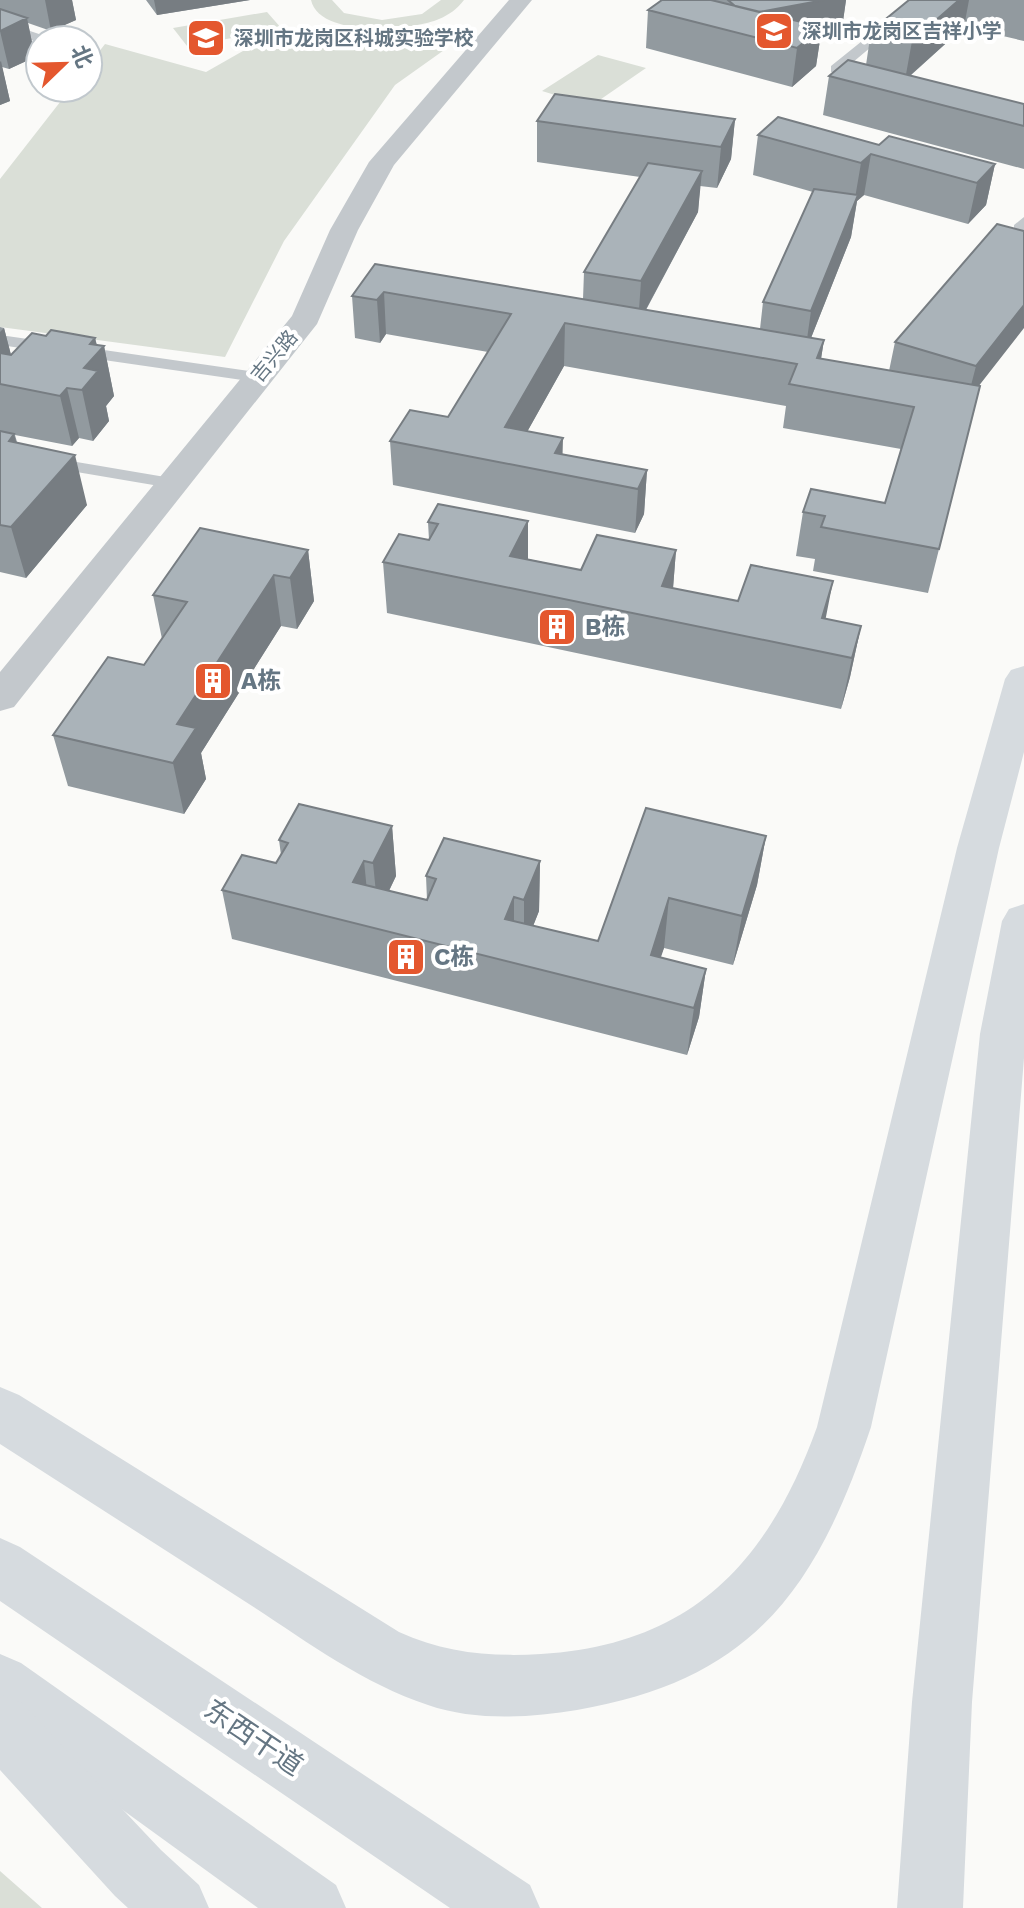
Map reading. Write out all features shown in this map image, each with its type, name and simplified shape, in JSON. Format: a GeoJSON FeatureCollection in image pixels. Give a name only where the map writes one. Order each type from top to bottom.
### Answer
{"type":"FeatureCollection","features":[{"type":"Feature","properties":{"kind":"main road"},"geometry":{"type":"LineString","coordinates":[[0,1413],[378,1653],[433,1677],[483,1685],[532,1686],[582,1679],[657,1658],[719,1626],[746,1603],[788,1551],[819,1494],[844,1427],[978,848],[1024,679]]}},
{"type":"Feature","properties":{"kind":"main road"},"geometry":{"type":"LineString","coordinates":[[930,1908],[942,1702],[1003,1034],[1024,921]]}},
{"type":"Feature","properties":{"kind":"main road","name":"东西干道"},"geometry":{"type":"LineString","coordinates":[[0,1567],[507,1908]]}},
{"type":"Feature","properties":{"kind":"main road"},"geometry":{"type":"LineString","coordinates":[[0,1684],[313,1908]]}},
{"type":"Feature","properties":{"kind":"main road"},"geometry":{"type":"LineString","coordinates":[[0,1725],[138,1873],[176,1908]]}},
{"type":"Feature","properties":{"kind":"street","name":"吉兴路"},"geometry":{"type":"LineString","coordinates":[[0,698],[306,318],[344,230],[382,162],[521,0]]}},
{"type":"Feature","properties":{"kind":"lane"},"geometry":{"type":"LineString","coordinates":[[880,80],[836,69],[921,0]]}},
{"type":"Feature","properties":{"kind":"lane"},"geometry":{"type":"LineString","coordinates":[[0,25],[24,33]]}},
{"type":"Feature","properties":{"kind":"lane"},"geometry":{"type":"LineString","coordinates":[[0,340],[256,377]]}},
{"type":"Feature","properties":{"kind":"lane"},"geometry":{"type":"LineString","coordinates":[[0,454],[171,483]]}},
{"type":"Feature","properties":{"kind":"shaded area"},"geometry":{"type":"Polygon","coordinates":[[[311,0],[332,0],[344,13],[382,20],[422,14],[441,0],[464,0],[453,11],[426,23],[368,28],[331,21],[318,12],[311,0]]]}},
{"type":"Feature","properties":{"kind":"shaded area"},"geometry":{"type":"Polygon","coordinates":[[[267,12],[282,29],[187,46],[173,28],[267,12]]]}},
{"type":"Feature","properties":{"kind":"shaded area"},"geometry":{"type":"Polygon","coordinates":[[[337,32],[447,48],[395,85],[284,241],[225,357],[0,327],[0,179],[59,104],[104,104],[105,44],[206,72],[250,47],[337,32]]]}},
{"type":"Feature","properties":{"kind":"shaded area"},"geometry":{"type":"Polygon","coordinates":[[[598,55],[646,68],[591,106],[542,91],[598,55]]]}},
{"type":"Feature","properties":{"kind":"shaded area"},"geometry":{"type":"Polygon","coordinates":[[[0,1871],[42,1908],[0,1908],[0,1871]]]}},
{"type":"Feature","properties":{"kind":"building"},"geometry":{"type":"Polygon","coordinates":[[[662,0],[711,0],[822,27],[797,48],[648,10],[662,0]]]}},
{"type":"Feature","properties":{"kind":"building"},"geometry":{"type":"Polygon","coordinates":[[[728,0],[824,0],[759,12],[735,6],[728,0]]]}},
{"type":"Feature","properties":{"kind":"building"},"geometry":{"type":"Polygon","coordinates":[[[909,0],[959,0],[912,41],[871,31],[909,0]]]}},
{"type":"Feature","properties":{"kind":"building"},"geometry":{"type":"Polygon","coordinates":[[[0,9],[27,18],[0,31],[0,9]]]}},
{"type":"Feature","properties":{"kind":"building"},"geometry":{"type":"Polygon","coordinates":[[[848,60],[1024,104],[1024,126],[829,76],[848,60]]]}},
{"type":"Feature","properties":{"kind":"building"},"geometry":{"type":"Polygon","coordinates":[[[555,94],[735,119],[721,147],[537,121],[555,94]]]}},
{"type":"Feature","properties":{"kind":"building"},"geometry":{"type":"Polygon","coordinates":[[[778,117],[879,145],[889,136],[995,164],[977,183],[871,154],[861,163],[758,135],[778,117]]]}},
{"type":"Feature","properties":{"kind":"building"},"geometry":{"type":"Polygon","coordinates":[[[648,163],[702,171],[641,281],[584,272],[648,163]]]}},
{"type":"Feature","properties":{"kind":"building"},"geometry":{"type":"Polygon","coordinates":[[[814,189],[858,195],[811,311],[763,302],[814,189]]]}},
{"type":"Feature","properties":{"kind":"building"},"geometry":{"type":"Polygon","coordinates":[[[997,224],[1024,231],[1024,305],[976,366],[895,342],[997,224]]]}},
{"type":"Feature","properties":{"kind":"building"},"geometry":{"type":"Polygon","coordinates":[[[375,264],[824,340],[817,358],[980,386],[939,549],[821,527],[825,516],[803,512],[811,489],[885,503],[914,407],[789,384],[797,364],[565,323],[505,427],[563,438],[555,453],[647,470],[638,489],[390,441],[410,410],[448,417],[511,314],[384,292],[377,300],[352,296],[375,264]]]}},
{"type":"Feature","properties":{"kind":"building"},"geometry":{"type":"Polygon","coordinates":[[[51,330],[95,338],[90,344],[104,346],[84,368],[98,371],[82,390],[67,388],[60,396],[0,384],[0,353],[11,355],[32,333],[46,336],[51,330]]]}},
{"type":"Feature","properties":{"kind":"building"},"geometry":{"type":"Polygon","coordinates":[[[0,431],[14,434],[9,441],[75,455],[11,527],[0,525],[0,431]]]}},
{"type":"Feature","properties":{"kind":"building"},"geometry":{"type":"Polygon","coordinates":[[[438,504],[528,521],[510,556],[581,570],[597,535],[676,550],[662,586],[738,601],[751,565],[833,581],[822,618],[861,626],[852,658],[383,562],[399,534],[429,540],[438,524],[428,522],[438,504]]]}},
{"type":"Feature","properties":{"kind":"building"},"geometry":{"type":"Polygon","coordinates":[[[200,528],[308,550],[290,578],[274,575],[177,724],[196,728],[173,763],[53,735],[108,657],[144,665],[187,602],[153,595],[200,528]]]}},
{"type":"Feature","properties":{"kind":"building"},"geometry":{"type":"Polygon","coordinates":[[[299,804],[392,826],[373,863],[364,861],[353,882],[427,900],[436,879],[426,876],[444,838],[540,861],[524,900],[514,897],[505,919],[598,941],[646,808],[766,836],[742,916],[669,898],[651,955],[706,969],[694,1008],[222,890],[242,855],[276,863],[288,843],[279,840],[299,804]]]}},
{"type":"Feature","properties":{"kind":"place","name":"深圳市龙岗区吉祥小学"},"geometry":{"type":"Point","coordinates":[774,31]}},
{"type":"Feature","properties":{"kind":"place","name":"深圳市龙岗区科城实验学校"},"geometry":{"type":"Point","coordinates":[206,38]}},
{"type":"Feature","properties":{"kind":"place","name":"B栋"},"geometry":{"type":"Point","coordinates":[557,627]}},
{"type":"Feature","properties":{"kind":"place","name":"A栋"},"geometry":{"type":"Point","coordinates":[213,681]}},
{"type":"Feature","properties":{"kind":"place","name":"C栋"},"geometry":{"type":"Point","coordinates":[406,957]}}]}
